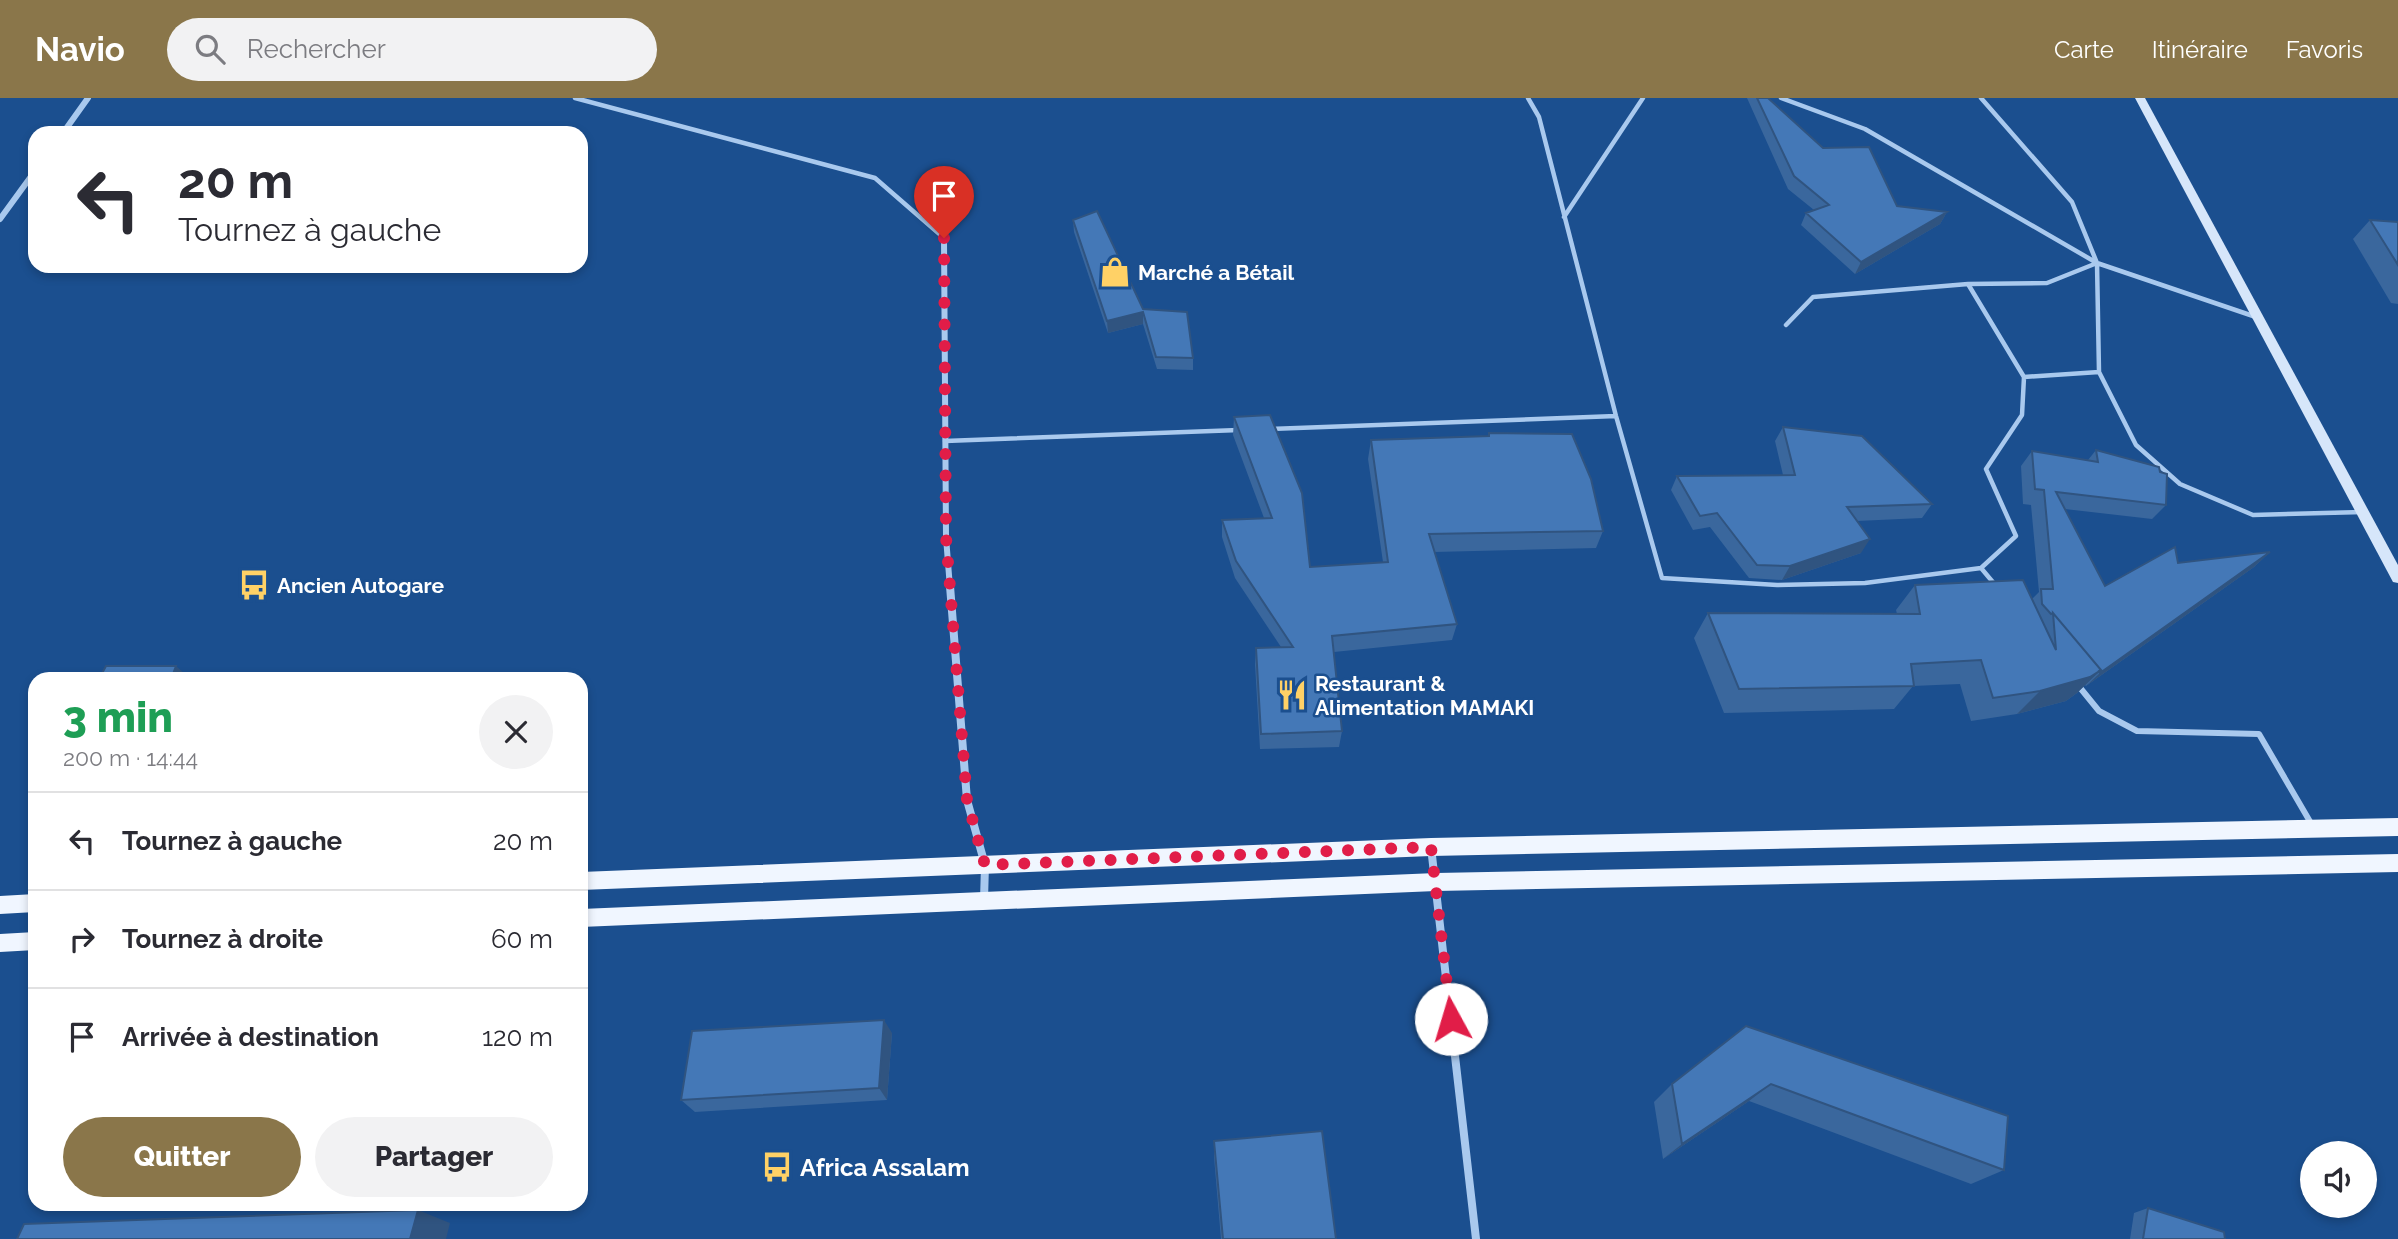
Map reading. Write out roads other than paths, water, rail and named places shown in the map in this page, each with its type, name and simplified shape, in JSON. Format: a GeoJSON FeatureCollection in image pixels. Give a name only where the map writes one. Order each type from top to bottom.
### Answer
{"type":"FeatureCollection","features":[{"type":"Feature","properties":{"kind":"main road"},"geometry":{"type":"LineString","coordinates":[[2140,98],[2398,578]]}},
{"type":"Feature","properties":{"kind":"main road"},"geometry":{"type":"LineString","coordinates":[[588,881],[1431,847],[2398,827]]}},
{"type":"Feature","properties":{"kind":"main road"},"geometry":{"type":"LineString","coordinates":[[588,918],[1436,882],[2398,863]]}},
{"type":"Feature","properties":{"kind":"main road"},"geometry":{"type":"LineString","coordinates":[[0,905],[28,904]]}},
{"type":"Feature","properties":{"kind":"main road"},"geometry":{"type":"LineString","coordinates":[[0,943],[28,941]]}},
{"type":"Feature","properties":{"kind":"street"},"geometry":{"type":"LineString","coordinates":[[68,126],[88,98]]}},
{"type":"Feature","properties":{"kind":"street"},"geometry":{"type":"LineString","coordinates":[[0,219],[28,181]]}},
{"type":"Feature","properties":{"kind":"street"},"geometry":{"type":"LineString","coordinates":[[944,238],[946,537],[967,800],[985,865],[985,901]]}},
{"type":"Feature","properties":{"kind":"street"},"geometry":{"type":"LineString","coordinates":[[1431,847],[1476,1239]]}},
{"type":"Feature","properties":{"kind":"lane"},"geometry":{"type":"LineString","coordinates":[[575,98],[875,178],[944,238]]}},
{"type":"Feature","properties":{"kind":"lane"},"geometry":{"type":"LineString","coordinates":[[1528,98],[1539,117],[1616,416],[1662,578],[1777,585],[1865,583],[1981,568],[2016,536],[1986,469],[2022,415],[2024,377],[1968,284]]}},
{"type":"Feature","properties":{"kind":"lane"},"geometry":{"type":"LineString","coordinates":[[1564,217],[1643,98]]}},
{"type":"Feature","properties":{"kind":"lane"},"geometry":{"type":"LineString","coordinates":[[1781,98],[1865,129],[2097,263],[2258,318]]}},
{"type":"Feature","properties":{"kind":"lane"},"geometry":{"type":"LineString","coordinates":[[1981,98],[2072,202],[2097,263],[2099,372],[2136,445],[2180,484],[2253,515],[2362,512]]}},
{"type":"Feature","properties":{"kind":"lane"},"geometry":{"type":"LineString","coordinates":[[1786,325],[1813,297],[1968,284],[2047,283],[2097,263]]}},
{"type":"Feature","properties":{"kind":"lane"},"geometry":{"type":"LineString","coordinates":[[2024,377],[2099,372]]}},
{"type":"Feature","properties":{"kind":"lane"},"geometry":{"type":"LineString","coordinates":[[1266,429],[1616,416]]}},
{"type":"Feature","properties":{"kind":"lane"},"geometry":{"type":"LineString","coordinates":[[945,441],[1252,430]]}},
{"type":"Feature","properties":{"kind":"lane"},"geometry":{"type":"LineString","coordinates":[[1981,568],[2007,598]]}},
{"type":"Feature","properties":{"kind":"lane"},"geometry":{"type":"LineString","coordinates":[[2074,681],[2099,712],[2137,731],[2259,734],[2314,829]]}},
{"type":"Feature","properties":{"kind":"place","name":"Marché a Bétail"},"geometry":{"type":"Point","coordinates":[1115,272]}},
{"type":"Feature","properties":{"kind":"place","name":"Ancien Autogare"},"geometry":{"type":"Point","coordinates":[254,585]}},
{"type":"Feature","properties":{"kind":"place","name":"Restaurant & Alimentation MAMAKI"},"geometry":{"type":"Point","coordinates":[1292,695]}},
{"type":"Feature","properties":{"kind":"place","name":"Africa Assalam"},"geometry":{"type":"Point","coordinates":[777,1167]}}]}
